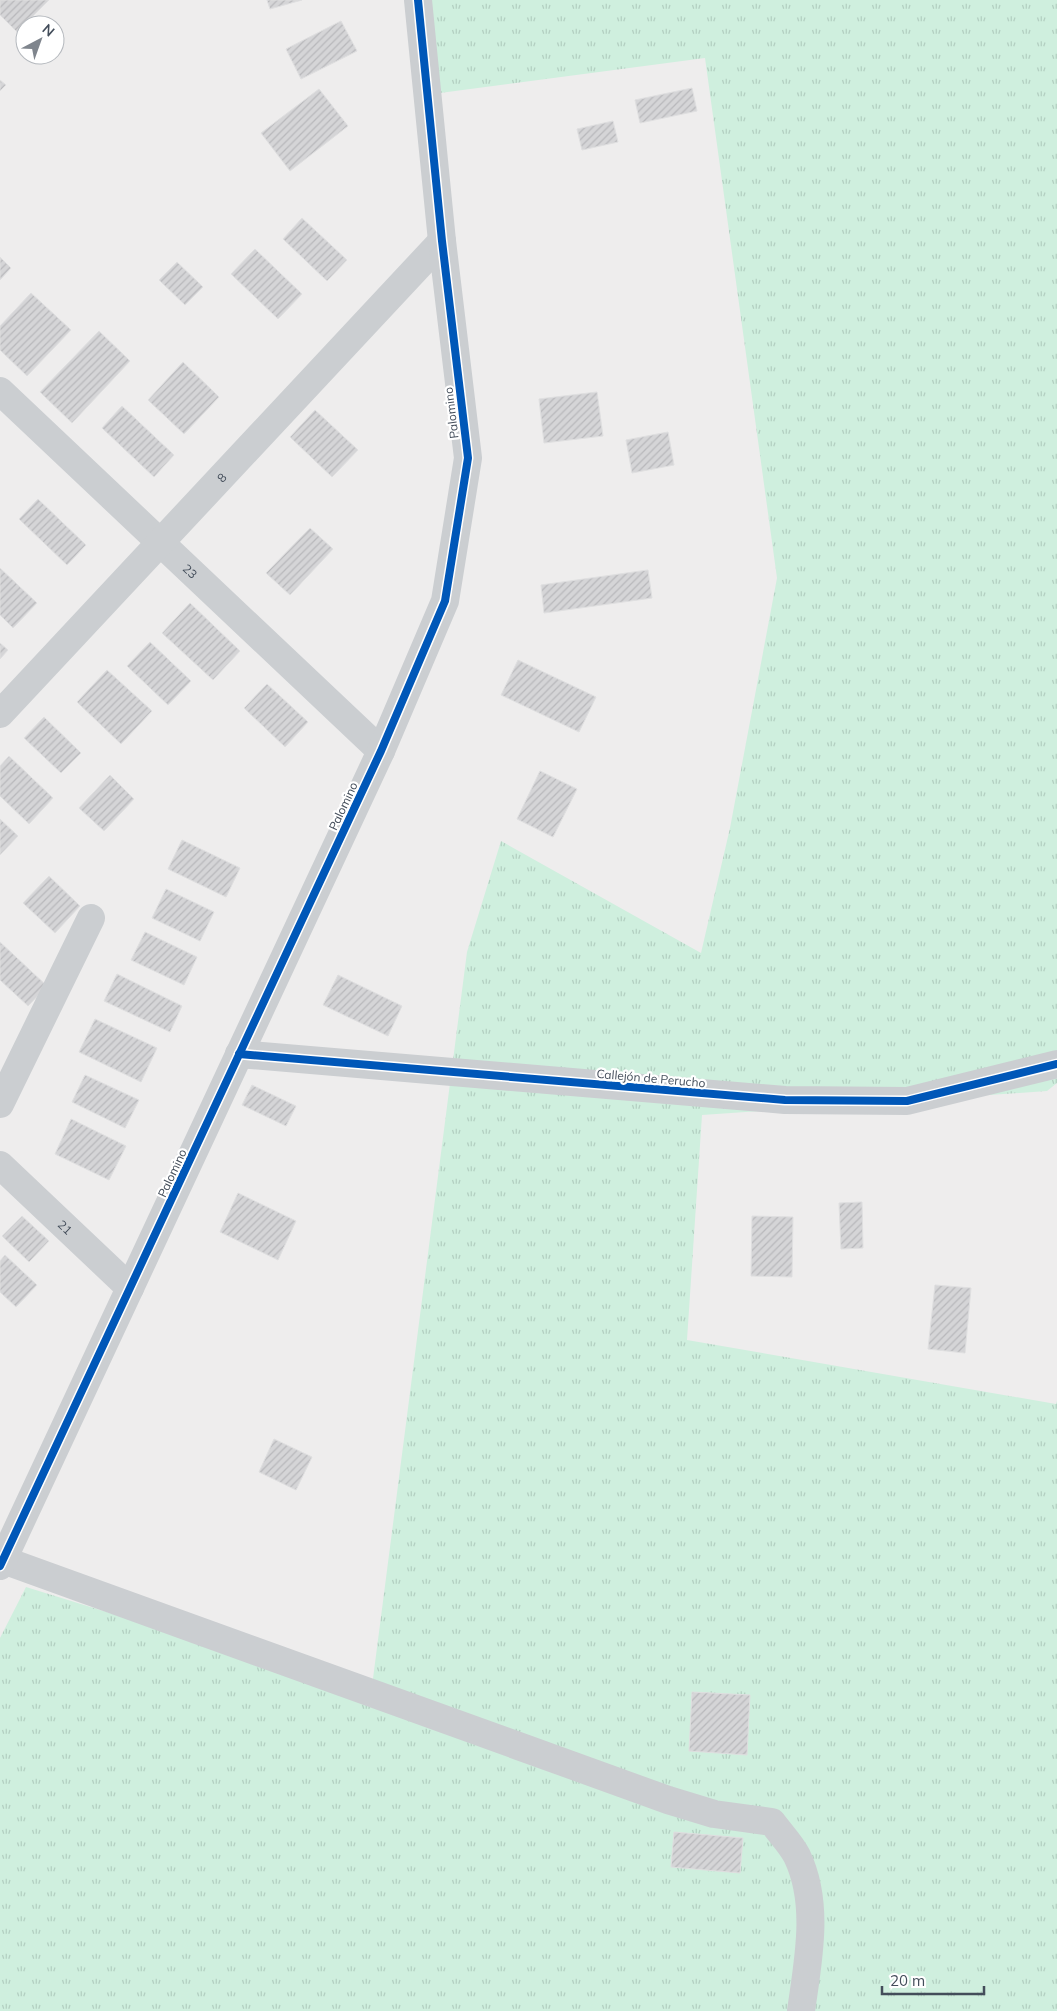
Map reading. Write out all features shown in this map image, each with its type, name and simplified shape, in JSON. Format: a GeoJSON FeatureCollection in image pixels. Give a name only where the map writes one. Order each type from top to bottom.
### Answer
{"type":"FeatureCollection","features":[{"type":"Feature","properties":{"kind":"street","name":"Palomino"},"geometry":{"type":"LineString","coordinates":[[2,1563],[381,751],[445,601],[468,458],[442,241],[418,0]]}},
{"type":"Feature","properties":{"kind":"street","name":"8"},"geometry":{"type":"LineString","coordinates":[[0,714],[442,241]]}},
{"type":"Feature","properties":{"kind":"street","name":"23"},"geometry":{"type":"LineString","coordinates":[[0,391],[381,751]]}},
{"type":"Feature","properties":{"kind":"street"},"geometry":{"type":"LineString","coordinates":[[0,1104],[91,918]]}},
{"type":"Feature","properties":{"kind":"street","name":"Callejón de Perucho"},"geometry":{"type":"LineString","coordinates":[[239,1054],[794,1100],[907,1101],[1057,1064]]}},
{"type":"Feature","properties":{"kind":"street","name":"21"},"geometry":{"type":"LineString","coordinates":[[0,1165],[130,1288]]}},
{"type":"Feature","properties":{"kind":"street"},"geometry":{"type":"LineString","coordinates":[[2,1563],[668,1800],[714,1814],[772,1822],[797,1856],[809,1894],[810,1951],[801,2011]]}},
{"type":"Feature","properties":{"kind":"green space"},"geometry":{"type":"Polygon","coordinates":[[[429,0],[1057,0],[1057,1083],[1047,1091],[702,1115],[687,1340],[1056,1404],[1057,1401],[1057,2011],[0,2011],[0,1638],[26,1587],[371,1694],[467,952],[501,841],[701,953],[730,828],[777,578],[705,58],[440,93],[429,0]]]}},
{"type":"Feature","properties":{"kind":"building"},"geometry":{"type":"Polygon","coordinates":[[[0,0],[49,0],[34,15],[15,15],[15,30],[0,15],[0,0]]]}},
{"type":"Feature","properties":{"kind":"building"},"geometry":{"type":"Polygon","coordinates":[[[267,0],[302,0],[270,9],[267,0]]]}},
{"type":"Feature","properties":{"kind":"building"},"geometry":{"type":"Polygon","coordinates":[[[341,21],[357,51],[301,79],[286,49],[341,21]]]}},
{"type":"Feature","properties":{"kind":"building"},"geometry":{"type":"Polygon","coordinates":[[[0,80],[6,85],[0,91],[0,80]]]}},
{"type":"Feature","properties":{"kind":"building"},"geometry":{"type":"Polygon","coordinates":[[[692,88],[697,111],[640,123],[635,100],[692,88]]]}},
{"type":"Feature","properties":{"kind":"building"},"geometry":{"type":"Polygon","coordinates":[[[319,89],[348,126],[290,171],[261,133],[319,89]]]}},
{"type":"Feature","properties":{"kind":"building"},"geometry":{"type":"Polygon","coordinates":[[[613,121],[618,142],[582,150],[577,129],[613,121]]]}},
{"type":"Feature","properties":{"kind":"building"},"geometry":{"type":"Polygon","coordinates":[[[302,218],[347,260],[327,281],[283,239],[302,218]]]}},
{"type":"Feature","properties":{"kind":"building"},"geometry":{"type":"Polygon","coordinates":[[[255,249],[302,294],[278,319],[231,274],[255,249]]]}},
{"type":"Feature","properties":{"kind":"building"},"geometry":{"type":"Polygon","coordinates":[[[0,257],[11,268],[0,280],[0,257]]]}},
{"type":"Feature","properties":{"kind":"building"},"geometry":{"type":"Polygon","coordinates":[[[177,262],[203,287],[185,305],[159,280],[177,262]]]}},
{"type":"Feature","properties":{"kind":"building"},"geometry":{"type":"Polygon","coordinates":[[[31,293],[71,330],[27,376],[0,350],[0,326],[31,293]]]}},
{"type":"Feature","properties":{"kind":"building"},"geometry":{"type":"Polygon","coordinates":[[[99,331],[130,361],[72,423],[40,392],[99,331]]]}},
{"type":"Feature","properties":{"kind":"building"},"geometry":{"type":"Polygon","coordinates":[[[183,362],[219,397],[184,434],[148,400],[183,362]]]}},
{"type":"Feature","properties":{"kind":"building"},"geometry":{"type":"Polygon","coordinates":[[[597,392],[603,436],[544,443],[539,399],[597,392]]]}},
{"type":"Feature","properties":{"kind":"building"},"geometry":{"type":"Polygon","coordinates":[[[122,406],[174,455],[154,477],[102,428],[122,406]]]}},
{"type":"Feature","properties":{"kind":"building"},"geometry":{"type":"Polygon","coordinates":[[[315,410],[358,450],[332,477],[290,437],[315,410]]]}},
{"type":"Feature","properties":{"kind":"building"},"geometry":{"type":"Polygon","coordinates":[[[668,432],[674,465],[632,473],[626,440],[668,432]]]}},
{"type":"Feature","properties":{"kind":"building"},"geometry":{"type":"Polygon","coordinates":[[[38,499],[86,545],[67,565],[19,519],[38,499]]]}},
{"type":"Feature","properties":{"kind":"building"},"geometry":{"type":"Polygon","coordinates":[[[310,528],[333,549],[290,595],[266,573],[310,528]]]}},
{"type":"Feature","properties":{"kind":"building"},"geometry":{"type":"Polygon","coordinates":[[[0,568],[37,603],[13,628],[0,615],[0,568]]]}},
{"type":"Feature","properties":{"kind":"building"},"geometry":{"type":"Polygon","coordinates":[[[648,570],[652,598],[544,613],[541,585],[648,570]]]}},
{"type":"Feature","properties":{"kind":"building"},"geometry":{"type":"Polygon","coordinates":[[[190,603],[240,651],[213,680],[162,633],[190,603]]]}},
{"type":"Feature","properties":{"kind":"building"},"geometry":{"type":"Polygon","coordinates":[[[150,642],[191,681],[168,705],[127,666],[150,642]]]}},
{"type":"Feature","properties":{"kind":"building"},"geometry":{"type":"Polygon","coordinates":[[[0,643],[8,650],[0,659],[0,643]]]}},
{"type":"Feature","properties":{"kind":"building"},"geometry":{"type":"Polygon","coordinates":[[[518,660],[596,697],[579,732],[501,695],[518,660]]]}},
{"type":"Feature","properties":{"kind":"building"},"geometry":{"type":"Polygon","coordinates":[[[107,670],[152,711],[121,744],[77,702],[107,670]]]}},
{"type":"Feature","properties":{"kind":"building"},"geometry":{"type":"Polygon","coordinates":[[[267,684],[308,722],[285,747],[244,708],[267,684]]]}},
{"type":"Feature","properties":{"kind":"building"},"geometry":{"type":"Polygon","coordinates":[[[44,717],[81,753],[61,773],[24,738],[44,717]]]}},
{"type":"Feature","properties":{"kind":"building"},"geometry":{"type":"Polygon","coordinates":[[[9,756],[53,798],[29,824],[0,796],[0,766],[9,756]]]}},
{"type":"Feature","properties":{"kind":"building"},"geometry":{"type":"Polygon","coordinates":[[[540,771],[577,789],[553,837],[517,819],[540,771]]]}},
{"type":"Feature","properties":{"kind":"building"},"geometry":{"type":"Polygon","coordinates":[[[110,775],[134,799],[104,831],[79,808],[110,775]]]}},
{"type":"Feature","properties":{"kind":"building"},"geometry":{"type":"Polygon","coordinates":[[[0,819],[18,836],[0,855],[0,819]]]}},
{"type":"Feature","properties":{"kind":"building"},"geometry":{"type":"Polygon","coordinates":[[[182,840],[240,868],[226,897],[168,869],[182,840]]]}},
{"type":"Feature","properties":{"kind":"building"},"geometry":{"type":"Polygon","coordinates":[[[49,876],[80,906],[55,933],[23,903],[49,876]]]}},
{"type":"Feature","properties":{"kind":"building"},"geometry":{"type":"Polygon","coordinates":[[[166,889],[214,912],[200,941],[152,918],[166,889]]]}},
{"type":"Feature","properties":{"kind":"building"},"geometry":{"type":"Polygon","coordinates":[[[145,932],[197,957],[184,985],[131,960],[145,932]]]}},
{"type":"Feature","properties":{"kind":"building"},"geometry":{"type":"Polygon","coordinates":[[[0,942],[47,986],[28,1006],[0,980],[0,942]]]}},
{"type":"Feature","properties":{"kind":"building"},"geometry":{"type":"Polygon","coordinates":[[[117,974],[182,1006],[170,1032],[104,1001],[117,974]]]}},
{"type":"Feature","properties":{"kind":"building"},"geometry":{"type":"Polygon","coordinates":[[[338,975],[402,1006],[388,1036],[323,1005],[338,975]]]}},
{"type":"Feature","properties":{"kind":"building"},"geometry":{"type":"Polygon","coordinates":[[[95,1019],[157,1048],[141,1082],[79,1052],[95,1019]]]}},
{"type":"Feature","properties":{"kind":"building"},"geometry":{"type":"Polygon","coordinates":[[[85,1075],[139,1100],[125,1128],[72,1102],[85,1075]]]}},
{"type":"Feature","properties":{"kind":"building"},"geometry":{"type":"Polygon","coordinates":[[[252,1085],[296,1106],[286,1126],[242,1105],[252,1085]]]}},
{"type":"Feature","properties":{"kind":"building"},"geometry":{"type":"Polygon","coordinates":[[[71,1119],[126,1146],[109,1180],[55,1154],[71,1119]]]}},
{"type":"Feature","properties":{"kind":"building"},"geometry":{"type":"Polygon","coordinates":[[[238,1193],[296,1221],[278,1260],[220,1232],[238,1193]]]}},
{"type":"Feature","properties":{"kind":"building"},"geometry":{"type":"Polygon","coordinates":[[[862,1202],[863,1248],[841,1249],[839,1203],[862,1202]]]}},
{"type":"Feature","properties":{"kind":"building"},"geometry":{"type":"Polygon","coordinates":[[[22,1216],[49,1241],[29,1262],[2,1236],[22,1216]]]}},
{"type":"Feature","properties":{"kind":"building"},"geometry":{"type":"Polygon","coordinates":[[[752,1216],[793,1217],[792,1277],[751,1276],[752,1216]]]}},
{"type":"Feature","properties":{"kind":"building"},"geometry":{"type":"Polygon","coordinates":[[[5,1255],[37,1285],[16,1307],[0,1292],[0,1261],[5,1255]]]}},
{"type":"Feature","properties":{"kind":"building"},"geometry":{"type":"Polygon","coordinates":[[[935,1285],[971,1288],[965,1353],[928,1349],[935,1285]]]}},
{"type":"Feature","properties":{"kind":"building"},"geometry":{"type":"Polygon","coordinates":[[[274,1439],[312,1457],[296,1490],[259,1472],[274,1439]]]}},
{"type":"Feature","properties":{"kind":"building"},"geometry":{"type":"Polygon","coordinates":[[[692,1692],[750,1695],[747,1755],[689,1751],[692,1692]]]}},
{"type":"Feature","properties":{"kind":"building"},"geometry":{"type":"Polygon","coordinates":[[[674,1832],[743,1838],[740,1873],[671,1867],[674,1832]]]}},
{"type":"Feature","properties":{"kind":"cycle path"},"geometry":{"type":"LineString","coordinates":[[0,1566],[381,751],[445,601],[468,458],[442,241],[418,0]]}},
{"type":"Feature","properties":{"kind":"cycle path"},"geometry":{"type":"LineString","coordinates":[[239,1054],[785,1100],[907,1101],[1057,1064]]}}]}
